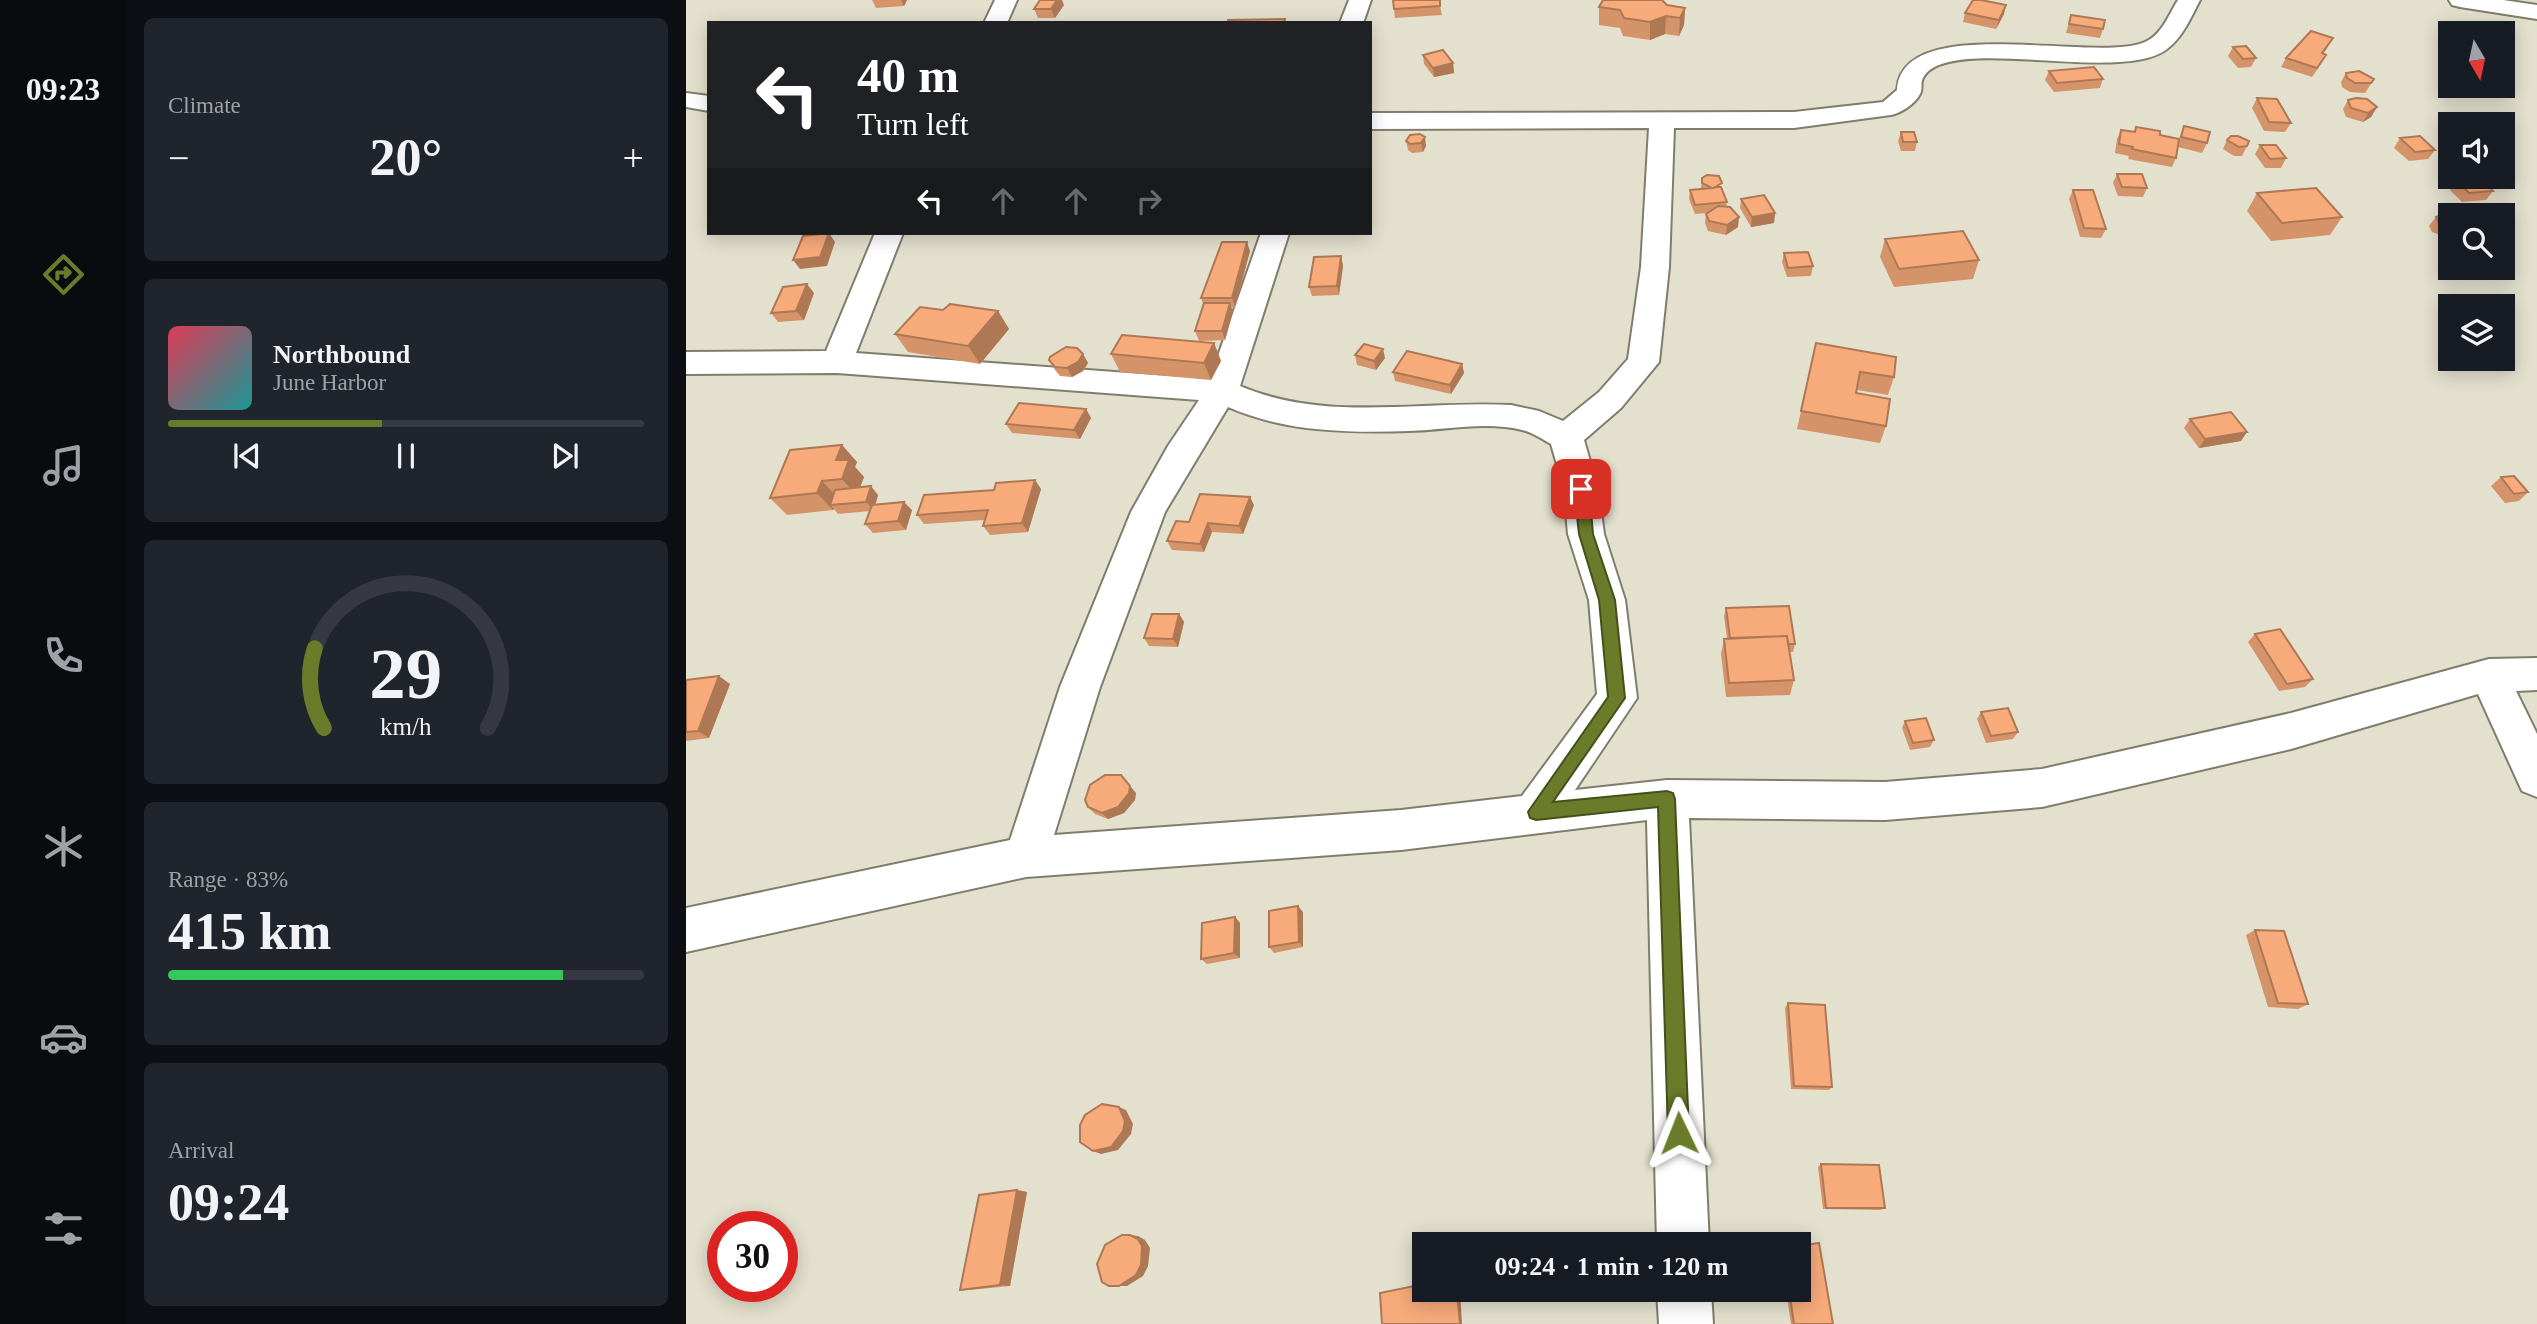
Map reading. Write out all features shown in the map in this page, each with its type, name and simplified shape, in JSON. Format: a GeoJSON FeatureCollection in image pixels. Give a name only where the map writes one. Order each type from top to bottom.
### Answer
{"type":"FeatureCollection","features":[{"type":"Feature","properties":{"kind":"street"},"geometry":{"type":"LineString","coordinates":[[996,21],[1006,0]]}},
{"type":"Feature","properties":{"kind":"street"},"geometry":{"type":"LineString","coordinates":[[1352,21],[1360,0]]}},
{"type":"Feature","properties":{"kind":"street"},"geometry":{"type":"LineString","coordinates":[[1372,121],[1794,120],[1858,114],[1891,108],[1909,92],[1911,76],[1919,66],[1940,57],[2018,50],[2118,54],[2154,47],[2172,29],[2189,0]]}},
{"type":"Feature","properties":{"kind":"street"},"geometry":{"type":"LineString","coordinates":[[2464,0],[2537,12]]}},
{"type":"Feature","properties":{"kind":"street"},"geometry":{"type":"LineString","coordinates":[[686,100],[707,104]]}},
{"type":"Feature","properties":{"kind":"street"},"geometry":{"type":"LineString","coordinates":[[1566,437],[1611,400],[1643,362],[1655,267],[1662,120]]}},
{"type":"Feature","properties":{"kind":"street"},"geometry":{"type":"LineString","coordinates":[[837,362],[888,235]]}},
{"type":"Feature","properties":{"kind":"street"},"geometry":{"type":"LineString","coordinates":[[1026,857],[1080,687],[1148,512],[1222,391],[1274,235]]}},
{"type":"Feature","properties":{"kind":"street"},"geometry":{"type":"LineString","coordinates":[[686,363],[837,362],[1222,391],[1247,404],[1289,414],[1351,422],[1483,416],[1525,418],[1566,437],[1581,489],[1586,534],[1607,600],[1617,698],[1536,812]]}},
{"type":"Feature","properties":{"kind":"street"},"geometry":{"type":"LineString","coordinates":[[686,930],[1026,857],[1401,830],[1536,812],[1667,799],[1885,800],[2042,788],[2291,731],[2489,675],[2537,674]]}},
{"type":"Feature","properties":{"kind":"street"},"geometry":{"type":"LineString","coordinates":[[2489,675],[2537,778]]}},
{"type":"Feature","properties":{"kind":"street"},"geometry":{"type":"LineString","coordinates":[[1667,799],[1683,1232]]}},
{"type":"Feature","properties":{"kind":"street"},"geometry":{"type":"LineString","coordinates":[[1685,1302],[1686,1324]]}},
{"type":"Feature","properties":{"kind":"building"},"geometry":{"type":"Polygon","coordinates":[[[1040,0],[1057,0],[1051,9],[1034,9],[1040,0]]]}},
{"type":"Feature","properties":{"kind":"building"},"geometry":{"type":"Polygon","coordinates":[[[1393,0],[1440,0],[1440,6],[1394,9],[1393,0]]]}},
{"type":"Feature","properties":{"kind":"building"},"geometry":{"type":"Polygon","coordinates":[[[1603,0],[1662,0],[1667,5],[1685,8],[1680,18],[1666,16],[1650,22],[1624,18],[1620,10],[1599,7],[1603,0]]]}},
{"type":"Feature","properties":{"kind":"building"},"geometry":{"type":"Polygon","coordinates":[[[1973,0],[2006,5],[1999,20],[1965,13],[1973,0]]]}},
{"type":"Feature","properties":{"kind":"building"},"geometry":{"type":"Polygon","coordinates":[[[2071,15],[2105,20],[2103,29],[2069,24],[2071,15]]]}},
{"type":"Feature","properties":{"kind":"building"},"geometry":{"type":"Polygon","coordinates":[[[1285,19],[1284,21],[1228,20],[1285,19]]]}},
{"type":"Feature","properties":{"kind":"building"},"geometry":{"type":"Polygon","coordinates":[[[2311,31],[2333,38],[2322,53],[2326,55],[2317,68],[2286,58],[2311,31]]]}},
{"type":"Feature","properties":{"kind":"building"},"geometry":{"type":"Polygon","coordinates":[[[2246,46],[2256,58],[2243,59],[2233,47],[2246,46]]]}},
{"type":"Feature","properties":{"kind":"building"},"geometry":{"type":"Polygon","coordinates":[[[1443,50],[1453,63],[1433,68],[1423,55],[1443,50]]]}},
{"type":"Feature","properties":{"kind":"building"},"geometry":{"type":"Polygon","coordinates":[[[2094,67],[2103,79],[2057,83],[2049,71],[2094,67]]]}},
{"type":"Feature","properties":{"kind":"building"},"geometry":{"type":"Polygon","coordinates":[[[2359,71],[2374,79],[2371,83],[2355,83],[2347,78],[2346,73],[2359,71]]]}},
{"type":"Feature","properties":{"kind":"building"},"geometry":{"type":"Polygon","coordinates":[[[2257,98],[2277,99],[2291,123],[2269,122],[2257,98]]]}},
{"type":"Feature","properties":{"kind":"building"},"geometry":{"type":"Polygon","coordinates":[[[2367,99],[2377,107],[2368,113],[2351,108],[2348,100],[2367,99]]]}},
{"type":"Feature","properties":{"kind":"building"},"geometry":{"type":"Polygon","coordinates":[[[2184,126],[2210,132],[2207,143],[2181,137],[2184,126]]]}},
{"type":"Feature","properties":{"kind":"building"},"geometry":{"type":"Polygon","coordinates":[[[2136,127],[2160,131],[2160,135],[2179,139],[2176,158],[2119,144],[2121,130],[2135,132],[2136,127]]]}},
{"type":"Feature","properties":{"kind":"building"},"geometry":{"type":"Polygon","coordinates":[[[1901,132],[1914,132],[1917,142],[1903,142],[1901,132]]]}},
{"type":"Feature","properties":{"kind":"building"},"geometry":{"type":"Polygon","coordinates":[[[1420,134],[1425,137],[1421,143],[1410,144],[1406,141],[1410,135],[1420,134]]]}},
{"type":"Feature","properties":{"kind":"building"},"geometry":{"type":"Polygon","coordinates":[[[2231,136],[2249,141],[2247,146],[2239,147],[2227,140],[2231,136]]]}},
{"type":"Feature","properties":{"kind":"building"},"geometry":{"type":"Polygon","coordinates":[[[2420,136],[2435,150],[2415,152],[2400,138],[2420,136]]]}},
{"type":"Feature","properties":{"kind":"building"},"geometry":{"type":"Polygon","coordinates":[[[2260,145],[2276,145],[2286,158],[2270,159],[2260,145]]]}},
{"type":"Feature","properties":{"kind":"building"},"geometry":{"type":"Polygon","coordinates":[[[2117,174],[2142,174],[2147,188],[2122,187],[2117,174]]]}},
{"type":"Feature","properties":{"kind":"building"},"geometry":{"type":"Polygon","coordinates":[[[1707,175],[1719,176],[1722,183],[1715,187],[1721,187],[1727,202],[1695,205],[1690,190],[1712,188],[1702,183],[1702,178],[1707,175]]]}},
{"type":"Feature","properties":{"kind":"building"},"geometry":{"type":"Polygon","coordinates":[[[2316,188],[2342,217],[2282,223],[2257,193],[2316,188]]]}},
{"type":"Feature","properties":{"kind":"building"},"geometry":{"type":"Polygon","coordinates":[[[2465,189],[2493,191],[2469,193],[2465,189]]]}},
{"type":"Feature","properties":{"kind":"building"},"geometry":{"type":"Polygon","coordinates":[[[2073,190],[2093,190],[2106,229],[2084,228],[2073,190]]]}},
{"type":"Feature","properties":{"kind":"building"},"geometry":{"type":"Polygon","coordinates":[[[1764,195],[1775,213],[1752,217],[1741,199],[1764,195]]]}},
{"type":"Feature","properties":{"kind":"building"},"geometry":{"type":"Polygon","coordinates":[[[1718,206],[1730,207],[1739,217],[1727,225],[1709,221],[1706,214],[1718,206]]]}},
{"type":"Feature","properties":{"kind":"building"},"geometry":{"type":"Polygon","coordinates":[[[1963,231],[1979,260],[1899,269],[1885,239],[1963,231]]]}},
{"type":"Feature","properties":{"kind":"building"},"geometry":{"type":"Polygon","coordinates":[[[828,235],[820,257],[793,260],[803,236],[828,235]]]}},
{"type":"Feature","properties":{"kind":"building"},"geometry":{"type":"Polygon","coordinates":[[[1222,242],[1247,242],[1232,298],[1201,298],[1222,242]]]}},
{"type":"Feature","properties":{"kind":"building"},"geometry":{"type":"Polygon","coordinates":[[[1808,252],[1813,266],[1788,268],[1784,253],[1808,252]]]}},
{"type":"Feature","properties":{"kind":"building"},"geometry":{"type":"Polygon","coordinates":[[[1341,256],[1337,286],[1309,287],[1314,257],[1341,256]]]}},
{"type":"Feature","properties":{"kind":"building"},"geometry":{"type":"Polygon","coordinates":[[[807,284],[796,311],[771,313],[783,287],[807,284]]]}},
{"type":"Feature","properties":{"kind":"building"},"geometry":{"type":"Polygon","coordinates":[[[1204,303],[1230,303],[1222,331],[1195,331],[1204,303]]]}},
{"type":"Feature","properties":{"kind":"building"},"geometry":{"type":"Polygon","coordinates":[[[950,304],[998,311],[968,346],[895,334],[920,307],[943,310],[950,304]]]}},
{"type":"Feature","properties":{"kind":"building"},"geometry":{"type":"Polygon","coordinates":[[[1122,335],[1214,343],[1204,363],[1111,354],[1122,335]]]}},
{"type":"Feature","properties":{"kind":"building"},"geometry":{"type":"Polygon","coordinates":[[[1816,343],[1896,357],[1894,377],[1860,372],[1856,393],[1890,399],[1886,426],[1801,411],[1816,343]]]}},
{"type":"Feature","properties":{"kind":"building"},"geometry":{"type":"Polygon","coordinates":[[[1364,344],[1383,349],[1374,361],[1355,355],[1364,344]]]}},
{"type":"Feature","properties":{"kind":"building"},"geometry":{"type":"Polygon","coordinates":[[[1066,347],[1077,348],[1083,354],[1078,362],[1067,368],[1055,367],[1049,360],[1050,357],[1066,347]]]}},
{"type":"Feature","properties":{"kind":"building"},"geometry":{"type":"Polygon","coordinates":[[[1407,351],[1462,364],[1450,385],[1393,372],[1407,351]]]}},
{"type":"Feature","properties":{"kind":"building"},"geometry":{"type":"Polygon","coordinates":[[[1019,403],[1086,409],[1074,430],[1006,424],[1019,403]]]}},
{"type":"Feature","properties":{"kind":"building"},"geometry":{"type":"Polygon","coordinates":[[[2231,412],[2247,432],[2205,439],[2190,419],[2231,412]]]}},
{"type":"Feature","properties":{"kind":"building"},"geometry":{"type":"Polygon","coordinates":[[[842,445],[836,460],[849,460],[842,479],[822,481],[817,493],[770,498],[790,450],[842,445]]]}},
{"type":"Feature","properties":{"kind":"building"},"geometry":{"type":"Polygon","coordinates":[[[2514,476],[2528,492],[2514,494],[2501,477],[2514,476]]]}},
{"type":"Feature","properties":{"kind":"building"},"geometry":{"type":"Polygon","coordinates":[[[1035,480],[1022,523],[983,526],[988,510],[917,515],[924,495],[994,490],[996,483],[1035,480]]]}},
{"type":"Feature","properties":{"kind":"building"},"geometry":{"type":"Polygon","coordinates":[[[871,486],[866,502],[830,505],[835,490],[871,486]]]}},
{"type":"Feature","properties":{"kind":"building"},"geometry":{"type":"Polygon","coordinates":[[[1200,494],[1250,497],[1239,526],[1208,523],[1200,544],[1167,541],[1176,521],[1189,522],[1200,494]]]}},
{"type":"Feature","properties":{"kind":"building"},"geometry":{"type":"Polygon","coordinates":[[[904,502],[898,521],[865,524],[872,505],[904,502]]]}},
{"type":"Feature","properties":{"kind":"building"},"geometry":{"type":"Polygon","coordinates":[[[1789,606],[1795,644],[1788,644],[1787,636],[1730,638],[1726,608],[1789,606]]]}},
{"type":"Feature","properties":{"kind":"building"},"geometry":{"type":"Polygon","coordinates":[[[1152,614],[1179,614],[1173,639],[1144,638],[1152,614]]]}},
{"type":"Feature","properties":{"kind":"building"},"geometry":{"type":"Polygon","coordinates":[[[2280,629],[2313,679],[2287,684],[2255,634],[2280,629]]]}},
{"type":"Feature","properties":{"kind":"building"},"geometry":{"type":"Polygon","coordinates":[[[1787,636],[1794,680],[1729,683],[1724,639],[1787,636]]]}},
{"type":"Feature","properties":{"kind":"building"},"geometry":{"type":"Polygon","coordinates":[[[719,676],[698,731],[686,732],[686,680],[719,676]]]}},
{"type":"Feature","properties":{"kind":"building"},"geometry":{"type":"Polygon","coordinates":[[[2008,708],[2018,732],[1991,736],[1981,712],[2008,708]]]}},
{"type":"Feature","properties":{"kind":"building"},"geometry":{"type":"Polygon","coordinates":[[[1926,718],[1934,740],[1913,743],[1905,721],[1926,718]]]}},
{"type":"Feature","properties":{"kind":"building"},"geometry":{"type":"Polygon","coordinates":[[[1105,775],[1121,775],[1130,786],[1129,793],[1118,807],[1102,813],[1088,807],[1085,800],[1090,785],[1105,775]]]}},
{"type":"Feature","properties":{"kind":"building"},"geometry":{"type":"Polygon","coordinates":[[[1298,906],[1299,942],[1269,947],[1269,911],[1298,906]]]}},
{"type":"Feature","properties":{"kind":"building"},"geometry":{"type":"Polygon","coordinates":[[[1235,917],[1234,953],[1201,959],[1202,923],[1235,917]]]}},
{"type":"Feature","properties":{"kind":"building"},"geometry":{"type":"Polygon","coordinates":[[[2255,930],[2284,931],[2308,1004],[2278,1003],[2255,930]]]}},
{"type":"Feature","properties":{"kind":"building"},"geometry":{"type":"Polygon","coordinates":[[[1788,1003],[1825,1005],[1832,1087],[1794,1086],[1788,1003]]]}},
{"type":"Feature","properties":{"kind":"building"},"geometry":{"type":"Polygon","coordinates":[[[1102,1104],[1119,1107],[1125,1121],[1123,1131],[1111,1147],[1093,1151],[1080,1142],[1080,1125],[1085,1115],[1102,1104]]]}},
{"type":"Feature","properties":{"kind":"building"},"geometry":{"type":"Polygon","coordinates":[[[1821,1164],[1879,1165],[1885,1208],[1826,1208],[1821,1164]]]}},
{"type":"Feature","properties":{"kind":"building"},"geometry":{"type":"Polygon","coordinates":[[[1017,1190],[1000,1285],[960,1290],[979,1195],[1017,1190]]]}},
{"type":"Feature","properties":{"kind":"building"},"geometry":{"type":"Polygon","coordinates":[[[1122,1235],[1138,1239],[1142,1246],[1141,1265],[1136,1275],[1119,1286],[1109,1286],[1102,1282],[1097,1264],[1105,1245],[1122,1235]]]}},
{"type":"Feature","properties":{"kind":"building"},"geometry":{"type":"Polygon","coordinates":[[[1819,1243],[1833,1324],[1794,1324],[1791,1302],[1811,1302],[1811,1244],[1819,1243]]]}},
{"type":"Feature","properties":{"kind":"building"},"geometry":{"type":"Polygon","coordinates":[[[1412,1286],[1412,1302],[1458,1302],[1460,1324],[1382,1324],[1380,1293],[1412,1286]]]}},
{"type":"Feature","properties":{"kind":"route"},"geometry":{"type":"LineString","coordinates":[[1581,489],[1586,534],[1607,600],[1617,698],[1536,812],[1667,799],[1679,1133]]}}]}
